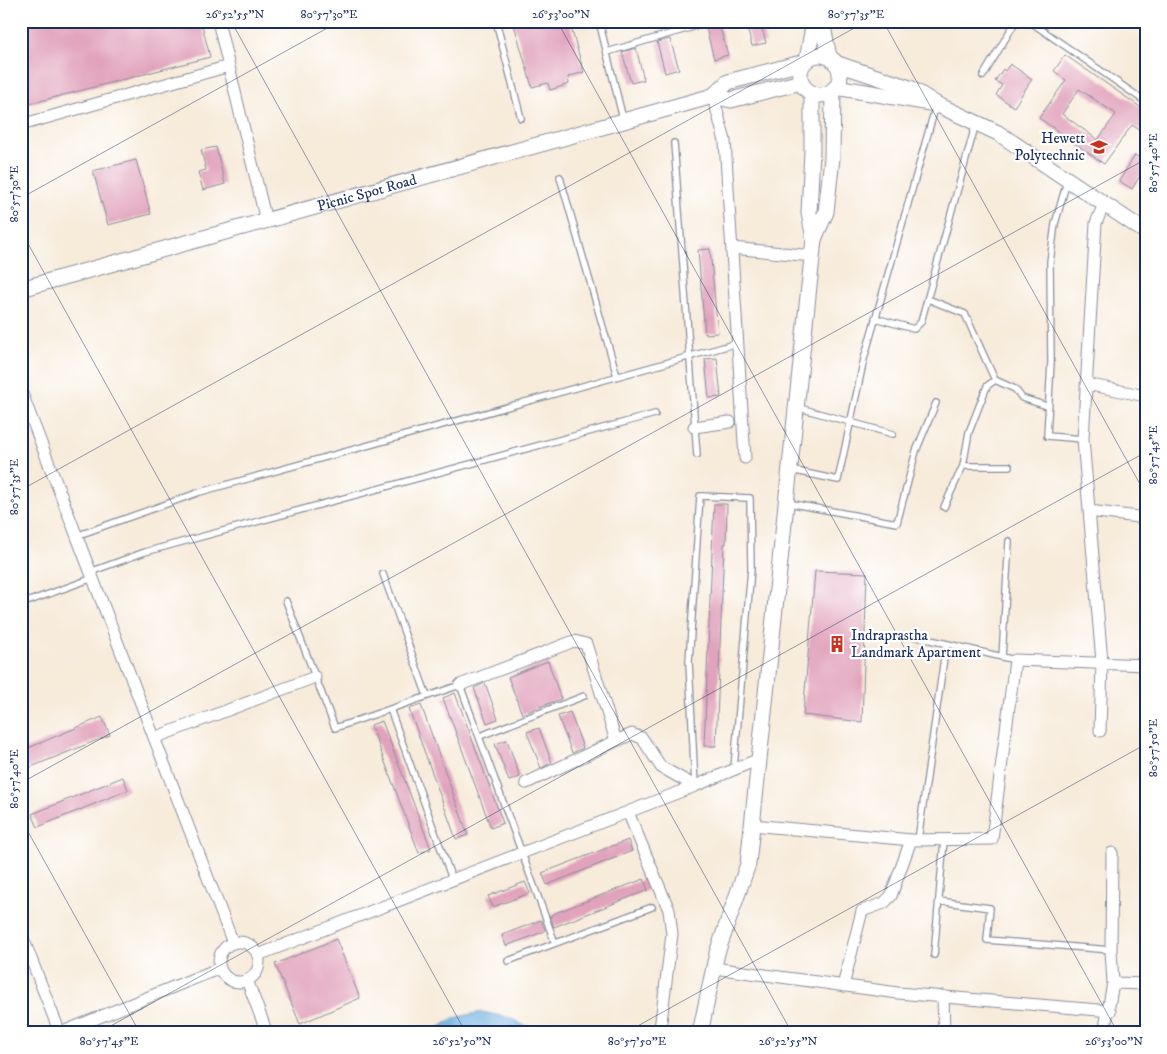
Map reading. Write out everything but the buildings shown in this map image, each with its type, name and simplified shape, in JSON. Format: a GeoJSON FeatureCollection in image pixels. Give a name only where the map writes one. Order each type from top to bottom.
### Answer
{"type":"FeatureCollection","features":[{"type":"Feature","properties":{"kind":"street"},"geometry":{"type":"LineString","coordinates":[[218,21],[266,221]]}},
{"type":"Feature","properties":{"kind":"street"},"geometry":{"type":"LineString","coordinates":[[814,21],[806,61],[800,72],[801,82],[812,94],[809,213],[814,239]]}},
{"type":"Feature","properties":{"kind":"street"},"geometry":{"type":"LineString","coordinates":[[700,1033],[717,953],[748,864],[812,256],[814,239],[826,212],[832,158],[835,89],[840,77],[832,60],[822,21]]}},
{"type":"Feature","properties":{"kind":"street"},"geometry":{"type":"LineString","coordinates":[[806,61],[817,56],[910,88],[936,104],[998,133],[1146,232]]}},
{"type":"Feature","properties":{"kind":"street","name":"Picnic Spot Road"},"geometry":{"type":"LineString","coordinates":[[21,290],[713,96],[728,82],[806,61]]}},
{"type":"Feature","properties":{"kind":"street"},"geometry":{"type":"LineString","coordinates":[[21,125],[229,66]]}},
{"type":"Feature","properties":{"kind":"street","name":"Picnic Spot Road"},"geometry":{"type":"LineString","coordinates":[[713,96],[731,100],[801,82]]}},
{"type":"Feature","properties":{"kind":"street"},"geometry":{"type":"LineString","coordinates":[[812,94],[825,94],[835,89],[936,104]]}},
{"type":"Feature","properties":{"kind":"street"},"geometry":{"type":"LineString","coordinates":[[713,96],[725,141],[744,458]]}},
{"type":"Feature","properties":{"kind":"street"},"geometry":{"type":"LineString","coordinates":[[1100,731],[1102,662],[1083,439],[1096,222],[1104,204]]}},
{"type":"Feature","properties":{"kind":"street"},"geometry":{"type":"LineString","coordinates":[[732,248],[812,256]]}},
{"type":"Feature","properties":{"kind":"street"},"geometry":{"type":"LineString","coordinates":[[1086,384],[1146,396]]}},
{"type":"Feature","properties":{"kind":"street"},"geometry":{"type":"LineString","coordinates":[[21,391],[233,943]]}},
{"type":"Feature","properties":{"kind":"street"},"geometry":{"type":"LineString","coordinates":[[694,427],[730,422]]}},
{"type":"Feature","properties":{"kind":"street"},"geometry":{"type":"LineString","coordinates":[[1089,511],[1146,518]]}},
{"type":"Feature","properties":{"kind":"street"},"geometry":{"type":"LineString","coordinates":[[460,685],[574,641],[586,644],[616,741]]}},
{"type":"Feature","properties":{"kind":"street"},"geometry":{"type":"LineString","coordinates":[[752,825],[914,840],[992,839],[1015,660],[1146,665]]}},
{"type":"Feature","properties":{"kind":"street"},"geometry":{"type":"LineString","coordinates":[[154,738],[315,677]]}},
{"type":"Feature","properties":{"kind":"street"},"geometry":{"type":"LineString","coordinates":[[526,783],[632,734],[642,738],[661,767],[695,786]]}},
{"type":"Feature","properties":{"kind":"street"},"geometry":{"type":"LineString","coordinates":[[258,955],[452,878],[695,786],[758,759]]}},
{"type":"Feature","properties":{"kind":"street"},"geometry":{"type":"LineString","coordinates":[[628,812],[668,910],[672,934],[660,1029]]}},
{"type":"Feature","properties":{"kind":"street"},"geometry":{"type":"LineString","coordinates":[[843,986],[862,911],[884,903],[891,896],[914,840]]}},
{"type":"Feature","properties":{"kind":"street"},"geometry":{"type":"LineString","coordinates":[[1103,1031],[1110,1011],[1113,983],[1111,950],[1112,854]]}},
{"type":"Feature","properties":{"kind":"street"},"geometry":{"type":"LineString","coordinates":[[21,933],[60,1033],[220,968]]}},
{"type":"Feature","properties":{"kind":"street"},"geometry":{"type":"LineString","coordinates":[[233,943],[248,944],[258,955],[257,970],[247,980],[231,980],[220,968],[221,953],[233,943]]}},
{"type":"Feature","properties":{"kind":"street"},"geometry":{"type":"LineString","coordinates":[[714,968],[843,986],[1110,1011]]}},
{"type":"Feature","properties":{"kind":"street"},"geometry":{"type":"LineString","coordinates":[[247,980],[268,1033]]}},
{"type":"Feature","properties":{"kind":"street"},"geometry":{"type":"LineString","coordinates":[[1113,983],[1146,984]]}},
{"type":"Feature","properties":{"kind":"street"},"geometry":{"type":"LineString","coordinates":[[943,996],[944,1033]]}},
{"type":"Feature","properties":{"kind":"lane"},"geometry":{"type":"LineString","coordinates":[[496,21],[521,118]]}},
{"type":"Feature","properties":{"kind":"lane"},"geometry":{"type":"LineString","coordinates":[[599,21],[623,121]]}},
{"type":"Feature","properties":{"kind":"lane"},"geometry":{"type":"LineString","coordinates":[[607,52],[714,21]]}},
{"type":"Feature","properties":{"kind":"lane"},"geometry":{"type":"LineString","coordinates":[[983,76],[1016,21]]}},
{"type":"Feature","properties":{"kind":"lane"},"geometry":{"type":"LineString","coordinates":[[1029,21],[1146,102]]}},
{"type":"Feature","properties":{"kind":"lane"},"geometry":{"type":"LineString","coordinates":[[789,470],[838,480],[875,318],[936,104]]}},
{"type":"Feature","properties":{"kind":"lane"},"geometry":{"type":"LineString","coordinates":[[875,318],[914,329],[921,322],[976,123]]}},
{"type":"Feature","properties":{"kind":"lane"},"geometry":{"type":"LineString","coordinates":[[674,143],[688,356],[697,455]]}},
{"type":"Feature","properties":{"kind":"lane"},"geometry":{"type":"LineString","coordinates":[[560,177],[617,376]]}},
{"type":"Feature","properties":{"kind":"lane"},"geometry":{"type":"LineString","coordinates":[[1067,180],[1055,224],[1050,262],[1051,362],[1047,406],[1047,436],[1083,439]]}},
{"type":"Feature","properties":{"kind":"lane"},"geometry":{"type":"LineString","coordinates":[[928,299],[965,314],[995,380],[1016,389],[1022,398],[1047,406]]}},
{"type":"Feature","properties":{"kind":"lane"},"geometry":{"type":"LineString","coordinates":[[76,536],[200,492],[738,343]]}},
{"type":"Feature","properties":{"kind":"lane"},"geometry":{"type":"LineString","coordinates":[[944,506],[963,466],[969,432],[987,386],[995,380]]}},
{"type":"Feature","properties":{"kind":"lane"},"geometry":{"type":"LineString","coordinates":[[786,503],[897,523],[916,450],[936,403]]}},
{"type":"Feature","properties":{"kind":"lane"},"geometry":{"type":"LineString","coordinates":[[796,407],[851,420],[893,434]]}},
{"type":"Feature","properties":{"kind":"lane"},"geometry":{"type":"LineString","coordinates":[[21,604],[146,552],[655,414]]}},
{"type":"Feature","properties":{"kind":"lane"},"geometry":{"type":"LineString","coordinates":[[963,466],[1009,466]]}},
{"type":"Feature","properties":{"kind":"lane"},"geometry":{"type":"LineString","coordinates":[[695,786],[689,662],[700,496],[750,498],[751,569],[734,768]]}},
{"type":"Feature","properties":{"kind":"lane"},"geometry":{"type":"LineString","coordinates":[[1002,657],[1009,540]]}},
{"type":"Feature","properties":{"kind":"lane"},"geometry":{"type":"LineString","coordinates":[[383,574],[427,696]]}},
{"type":"Feature","properties":{"kind":"lane"},"geometry":{"type":"LineString","coordinates":[[286,601],[335,728],[460,685],[523,851],[555,943]]}},
{"type":"Feature","properties":{"kind":"lane"},"geometry":{"type":"LineString","coordinates":[[914,636],[1015,660]]}},
{"type":"Feature","properties":{"kind":"lane"},"geometry":{"type":"LineString","coordinates":[[914,840],[946,644]]}},
{"type":"Feature","properties":{"kind":"lane"},"geometry":{"type":"LineString","coordinates":[[480,736],[584,696]]}},
{"type":"Feature","properties":{"kind":"lane"},"geometry":{"type":"LineString","coordinates":[[390,709],[452,878]]}},
{"type":"Feature","properties":{"kind":"lane"},"geometry":{"type":"LineString","coordinates":[[934,955],[944,840]]}},
{"type":"Feature","properties":{"kind":"lane"},"geometry":{"type":"LineString","coordinates":[[939,901],[990,908],[987,940],[1111,950]]}},
{"type":"Feature","properties":{"kind":"lane"},"geometry":{"type":"LineString","coordinates":[[508,961],[652,907]]}},
{"type":"Feature","properties":{"kind":"water"},"geometry":{"type":"Polygon","coordinates":[[[482,1012],[511,1018],[537,1033],[431,1033],[453,1018],[482,1012]]]}},
{"type":"Feature","properties":{"kind":"place","name":"Hewett Polytechnic"},"geometry":{"type":"Point","coordinates":[1099,147]}},
{"type":"Feature","properties":{"kind":"place","name":"Indraprastha Landmark Apartment"},"geometry":{"type":"Point","coordinates":[837,644]}}]}
